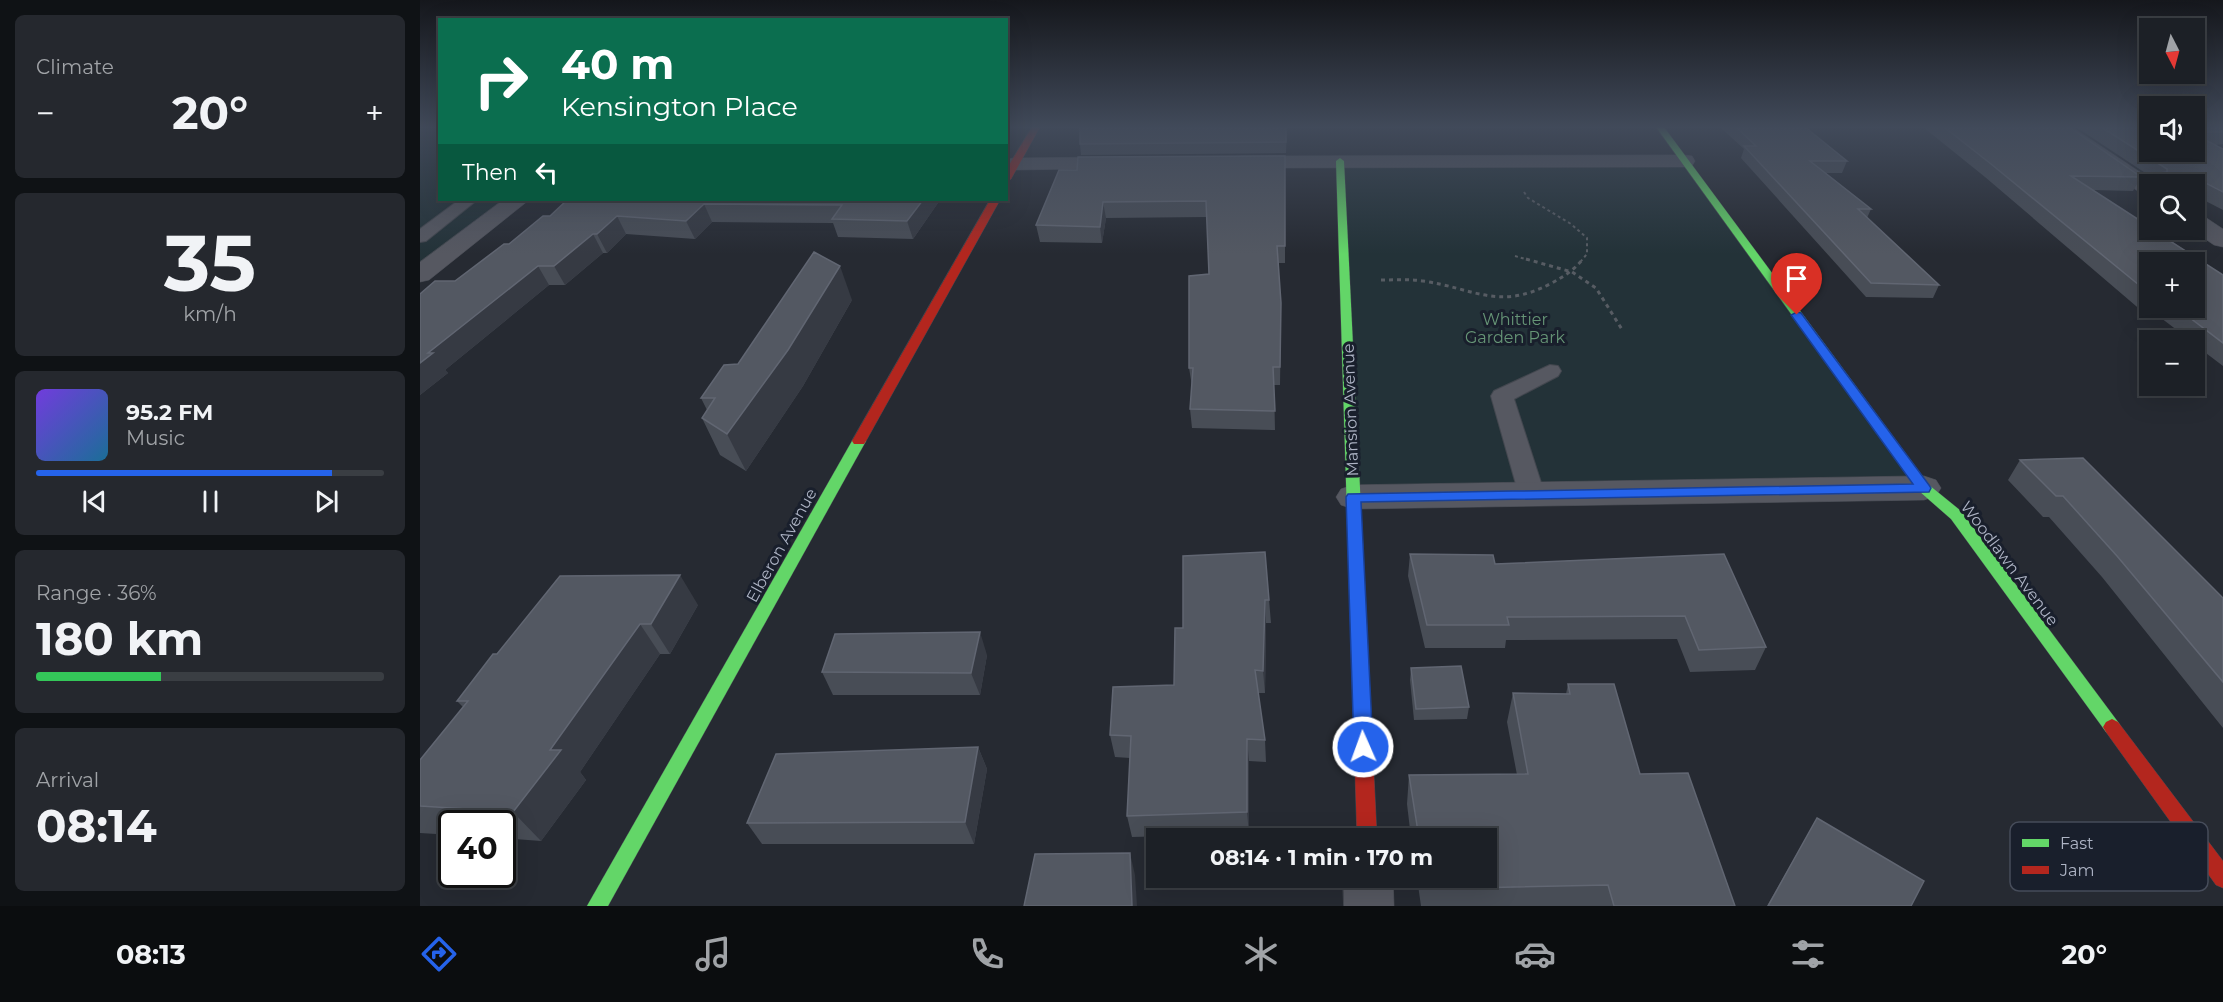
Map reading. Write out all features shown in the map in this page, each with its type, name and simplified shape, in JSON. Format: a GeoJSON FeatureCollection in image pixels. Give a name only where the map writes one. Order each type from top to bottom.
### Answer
{"type":"FeatureCollection","features":[{"type":"Feature","properties":{"kind":"street"},"geometry":{"type":"LineString","coordinates":[[1011,172],[1047,169]]}},
{"type":"Feature","properties":{"kind":"street","name":"Mansion Avenue"},"geometry":{"type":"LineString","coordinates":[[1340,169],[1367,828]]}},
{"type":"Feature","properties":{"kind":"street","name":"Woodlawn Avenue"},"geometry":{"type":"LineString","coordinates":[[1690,169],[1924,488],[1956,515],[2182,822]]}},
{"type":"Feature","properties":{"kind":"street"},"geometry":{"type":"LineString","coordinates":[[2121,169],[2139,182]]}},
{"type":"Feature","properties":{"kind":"street"},"geometry":{"type":"LineString","coordinates":[[420,274],[516,201]]}},
{"type":"Feature","properties":{"kind":"street","name":"Elberon Avenue"},"geometry":{"type":"LineString","coordinates":[[597,906],[994,201]]}},
{"type":"Feature","properties":{"kind":"street"},"geometry":{"type":"LineString","coordinates":[[2205,228],[2223,240]]}},
{"type":"Feature","properties":{"kind":"street"},"geometry":{"type":"LineString","coordinates":[[1353,497],[1924,488]]}},
{"type":"Feature","properties":{"kind":"street","name":"Woodlawn Avenue"},"geometry":{"type":"LineString","coordinates":[[2208,858],[2223,878]]}},
{"type":"Feature","properties":{"kind":"street"},"geometry":{"type":"LineString","coordinates":[[1368,888],[1369,906]]}},
{"type":"Feature","properties":{"kind":"lane"},"geometry":{"type":"LineString","coordinates":[[420,237],[468,201]]}},
{"type":"Feature","properties":{"kind":"lane"},"geometry":{"type":"LineString","coordinates":[[1532,495],[1502,396],[1550,371]]}},
{"type":"Feature","properties":{"kind":"path"},"geometry":{"type":"LineString","coordinates":[[1345,279],[1423,281],[1475,294],[1510,298],[1538,290],[1572,272],[1587,254],[1587,238],[1571,224],[1528,198],[1519,185],[1514,169]]}},
{"type":"Feature","properties":{"kind":"path"},"geometry":{"type":"LineString","coordinates":[[1515,256],[1572,272],[1596,288],[1623,331]]}},
{"type":"Feature","properties":{"kind":"green space"},"geometry":{"type":"Polygon","coordinates":[[[420,169],[438,169],[438,201],[516,201],[420,274],[420,169]]]}},
{"type":"Feature","properties":{"kind":"green space","name":"Whittier Garden Park"},"geometry":{"type":"Polygon","coordinates":[[[1340,169],[1690,169],[1924,488],[1353,497],[1340,169]]]}},
{"type":"Feature","properties":{"kind":"building"},"geometry":{"type":"Polygon","coordinates":[[[1285,169],[1285,246],[1277,246],[1281,303],[1280,367],[1273,367],[1275,411],[1190,409],[1193,368],[1189,368],[1189,276],[1209,274],[1206,201],[1103,202],[1100,227],[1036,225],[1059,170],[1285,169]]]}},
{"type":"Feature","properties":{"kind":"building"},"geometry":{"type":"Polygon","coordinates":[[[1766,169],[1821,169],[1871,209],[1858,209],[1939,285],[1871,283],[1766,169]]]}},
{"type":"Feature","properties":{"kind":"building"},"geometry":{"type":"Polygon","coordinates":[[[1997,169],[2130,169],[2139,177],[2071,176],[2139,220],[2139,240],[2169,240],[2187,252],[2139,252],[2139,285],[1997,169]]]}},
{"type":"Feature","properties":{"kind":"building"},"geometry":{"type":"Polygon","coordinates":[[[2167,169],[2223,169],[2223,192],[2205,183],[2205,174],[2160,173],[2167,172],[2167,169]]]}},
{"type":"Feature","properties":{"kind":"building"},"geometry":{"type":"Polygon","coordinates":[[[566,201],[922,201],[907,221],[832,219],[842,205],[704,204],[686,221],[617,216],[554,266],[538,266],[428,353],[433,353],[420,363],[420,294],[435,281],[455,281],[504,244],[509,244],[543,216],[550,216],[566,201]]]}},
{"type":"Feature","properties":{"kind":"building"},"geometry":{"type":"Polygon","coordinates":[[[814,252],[840,266],[788,350],[727,434],[702,418],[715,398],[701,398],[724,365],[738,364],[814,252]]]}},
{"type":"Feature","properties":{"kind":"building"},"geometry":{"type":"Polygon","coordinates":[[[2205,263],[2223,275],[2223,343],[2190,318],[2205,318],[2205,263]]]}},
{"type":"Feature","properties":{"kind":"building"},"geometry":{"type":"Polygon","coordinates":[[[2083,458],[2223,598],[2223,682],[2117,556],[2063,496],[2056,496],[2020,460],[2083,458]]]}},
{"type":"Feature","properties":{"kind":"building"},"geometry":{"type":"Polygon","coordinates":[[[1265,552],[1269,600],[1265,600],[1263,671],[1255,670],[1265,740],[1247,739],[1247,812],[1127,816],[1131,736],[1110,735],[1113,687],[1174,685],[1175,628],[1183,628],[1183,556],[1265,552]]]}},
{"type":"Feature","properties":{"kind":"building"},"geometry":{"type":"Polygon","coordinates":[[[1410,554],[1493,555],[1495,564],[1724,554],[1766,647],[1699,650],[1685,616],[1507,617],[1509,625],[1427,625],[1410,554]]]}},
{"type":"Feature","properties":{"kind":"building"},"geometry":{"type":"Polygon","coordinates":[[[680,575],[651,624],[640,624],[550,750],[561,750],[515,810],[420,806],[420,760],[468,701],[457,701],[493,654],[497,654],[560,576],[680,575]]]}},
{"type":"Feature","properties":{"kind":"building"},"geometry":{"type":"Polygon","coordinates":[[[980,632],[971,673],[822,672],[835,634],[980,632]]]}},
{"type":"Feature","properties":{"kind":"building"},"geometry":{"type":"Polygon","coordinates":[[[1461,666],[1469,707],[1416,709],[1411,668],[1461,666]]]}},
{"type":"Feature","properties":{"kind":"building"},"geometry":{"type":"Polygon","coordinates":[[[1568,684],[1614,684],[1640,774],[1688,773],[1735,906],[1614,906],[1608,885],[1497,887],[1497,828],[1417,828],[1409,775],[1528,774],[1513,693],[1570,694],[1568,684]]]}},
{"type":"Feature","properties":{"kind":"building"},"geometry":{"type":"Polygon","coordinates":[[[978,747],[965,822],[747,823],[776,754],[978,747]]]}},
{"type":"Feature","properties":{"kind":"building"},"geometry":{"type":"Polygon","coordinates":[[[1817,818],[1924,881],[1911,906],[1768,906],[1817,818]]]}},
{"type":"Feature","properties":{"kind":"building"},"geometry":{"type":"Polygon","coordinates":[[[1130,853],[1132,906],[1024,906],[1035,854],[1130,853]]]}},
{"type":"Feature","properties":{"kind":"building"},"geometry":{"type":"Polygon","coordinates":[[[1426,888],[1472,888],[1426,889],[1426,888]]]}},
{"type":"Feature","properties":{"kind":"traffic: fast"},"geometry":{"type":"LineString","coordinates":[[1340,169],[1358,611]]}},
{"type":"Feature","properties":{"kind":"traffic: fast"},"geometry":{"type":"LineString","coordinates":[[1691,169],[1924,488],[1956,515],[2112,727]]}},
{"type":"Feature","properties":{"kind":"traffic: fast"},"geometry":{"type":"LineString","coordinates":[[597,906],[859,441]]}},
{"type":"Feature","properties":{"kind":"traffic: jam"},"geometry":{"type":"LineString","coordinates":[[1008,176],[1012,169]]}},
{"type":"Feature","properties":{"kind":"traffic: jam"},"geometry":{"type":"LineString","coordinates":[[859,441],[994,201]]}},
{"type":"Feature","properties":{"kind":"traffic: jam"},"geometry":{"type":"LineString","coordinates":[[1358,611],[1367,828]]}},
{"type":"Feature","properties":{"kind":"traffic: jam"},"geometry":{"type":"LineString","coordinates":[[2112,727],[2182,822]]}},
{"type":"Feature","properties":{"kind":"traffic: jam"},"geometry":{"type":"LineString","coordinates":[[2208,858],[2223,878]]}},
{"type":"Feature","properties":{"kind":"route"},"geometry":{"type":"LineString","coordinates":[[1363,747],[1353,497],[1924,488],[1797,315]]}}]}
